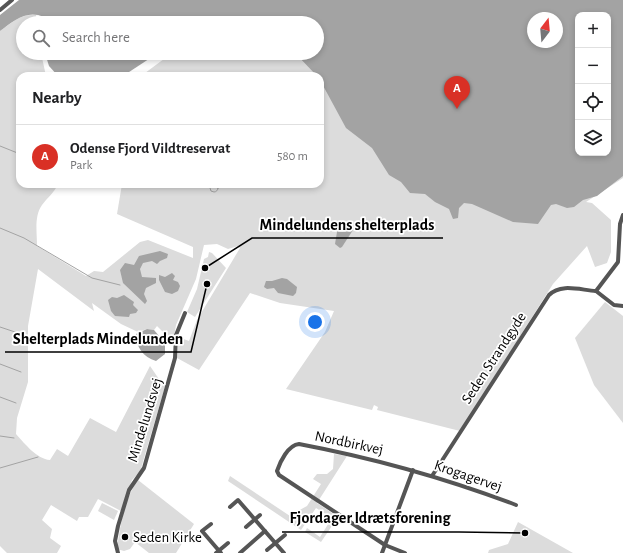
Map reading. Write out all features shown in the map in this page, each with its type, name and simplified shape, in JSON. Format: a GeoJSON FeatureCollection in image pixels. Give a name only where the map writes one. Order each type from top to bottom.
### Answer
{"type":"FeatureCollection","features":[{"type":"Feature","properties":{"kind":"street"},"geometry":{"type":"LineString","coordinates":[[0,10],[12,0]]}},
{"type":"Feature","properties":{"kind":"street"},"geometry":{"type":"LineString","coordinates":[[623,215],[620,224],[621,261],[596,291],[614,305],[623,306]]}},
{"type":"Feature","properties":{"kind":"street","name":"Seden Strandgyde"},"geometry":{"type":"LineString","coordinates":[[432,476],[549,295],[554,290],[564,288],[596,291]]}},
{"type":"Feature","properties":{"kind":"street","name":"Mindelundsvej"},"geometry":{"type":"LineString","coordinates":[[118,553],[115,541],[118,526],[129,490],[144,468],[175,358],[176,335],[185,313]]}},
{"type":"Feature","properties":{"kind":"street","name":"Nordbirkvej"},"geometry":{"type":"LineString","coordinates":[[385,545],[279,475],[277,471],[284,456],[293,446],[299,444],[359,456],[413,470]]}},
{"type":"Feature","properties":{"kind":"street"},"geometry":{"type":"LineString","coordinates":[[382,553],[413,470]]}},
{"type":"Feature","properties":{"kind":"street","name":"Krogagervej"},"geometry":{"type":"LineString","coordinates":[[413,470],[516,505]]}},
{"type":"Feature","properties":{"kind":"street"},"geometry":{"type":"LineString","coordinates":[[230,507],[238,500],[284,553]]}},
{"type":"Feature","properties":{"kind":"street"},"geometry":{"type":"LineString","coordinates":[[246,527],[260,515]]}},
{"type":"Feature","properties":{"kind":"street"},"geometry":{"type":"LineString","coordinates":[[211,524],[202,532],[219,552],[228,543]]}},
{"type":"Feature","properties":{"kind":"street"},"geometry":{"type":"LineString","coordinates":[[240,553],[265,531]]}},
{"type":"Feature","properties":{"kind":"street"},"geometry":{"type":"LineString","coordinates":[[267,550],[285,535]]}},
{"type":"Feature","properties":{"kind":"street"},"geometry":{"type":"LineString","coordinates":[[385,545],[405,553]]}},
{"type":"Feature","properties":{"kind":"shaded area"},"geometry":{"type":"Polygon","coordinates":[[[19,0],[623,0],[623,176],[597,196],[583,200],[574,207],[567,208],[556,204],[551,205],[538,224],[513,222],[472,204],[464,203],[459,208],[458,218],[453,219],[449,209],[435,202],[425,194],[410,193],[401,182],[389,175],[372,148],[346,128],[324,87],[324,72],[313,72],[302,60],[324,60],[324,16],[41,16],[32,14],[16,16],[16,19],[0,31],[0,15],[19,0]]]}},
{"type":"Feature","properties":{"kind":"shaded area"},"geometry":{"type":"Polygon","coordinates":[[[623,0],[623,178],[586,202],[592,203],[611,220],[611,252],[607,263],[595,267],[587,246],[553,284],[460,431],[377,410],[378,407],[374,405],[372,410],[286,389],[325,332],[334,311],[280,303],[250,293],[199,370],[177,358],[178,337],[189,341],[197,320],[240,248],[238,246],[228,249],[217,244],[204,245],[196,279],[176,325],[173,342],[157,326],[154,330],[147,329],[138,332],[121,324],[92,303],[94,311],[38,269],[28,326],[28,382],[17,418],[16,434],[36,454],[50,460],[57,449],[68,456],[90,418],[116,432],[150,366],[161,382],[166,383],[140,472],[132,480],[121,511],[98,499],[88,517],[79,517],[77,521],[51,505],[42,520],[52,529],[50,538],[61,546],[57,553],[7,553],[0,546],[0,31],[16,20],[16,60],[43,60],[45,72],[16,72],[16,188],[55,188],[39,209],[36,224],[37,246],[86,276],[94,271],[103,272],[140,242],[148,240],[193,258],[193,247],[117,214],[121,188],[324,188],[324,72],[146,72],[163,60],[324,60],[324,16],[42,16],[29,4],[623,0]]]}},
{"type":"Feature","properties":{"kind":"shaded area"},"geometry":{"type":"Polygon","coordinates":[[[47,60],[147,60],[129,72],[54,72],[49,66],[47,60]]]}},
{"type":"Feature","properties":{"kind":"shaded area"},"geometry":{"type":"Polygon","coordinates":[[[341,224],[352,228],[353,230],[340,248],[335,244],[338,226],[341,224]]]}},
{"type":"Feature","properties":{"kind":"shaded area"},"geometry":{"type":"Polygon","coordinates":[[[160,251],[168,254],[167,258],[157,264],[152,261],[143,263],[140,269],[142,277],[156,278],[156,283],[146,288],[144,294],[147,301],[145,304],[123,283],[120,270],[125,263],[134,265],[139,256],[160,251]]]}},
{"type":"Feature","properties":{"kind":"shaded area"},"geometry":{"type":"Polygon","coordinates":[[[209,252],[212,253],[226,268],[195,317],[187,312],[197,289],[204,259],[208,257],[209,252]]]}},
{"type":"Feature","properties":{"kind":"shaded area"},"geometry":{"type":"Polygon","coordinates":[[[172,273],[175,276],[173,280],[178,282],[180,286],[178,291],[172,294],[165,292],[159,280],[159,275],[165,277],[172,273]]]}},
{"type":"Feature","properties":{"kind":"shaded area"},"geometry":{"type":"Polygon","coordinates":[[[282,278],[287,279],[297,287],[296,293],[293,296],[278,293],[274,288],[267,289],[264,287],[266,281],[282,278]]]}},
{"type":"Feature","properties":{"kind":"shaded area"},"geometry":{"type":"Polygon","coordinates":[[[124,295],[134,302],[133,305],[138,310],[136,313],[130,314],[129,317],[115,316],[111,311],[108,300],[112,297],[117,298],[124,295]]]}},
{"type":"Feature","properties":{"kind":"shaded area"},"geometry":{"type":"Polygon","coordinates":[[[605,302],[623,316],[623,423],[594,385],[575,338],[605,302]]]}},
{"type":"Feature","properties":{"kind":"shaded area"},"geometry":{"type":"Polygon","coordinates":[[[147,329],[154,330],[165,343],[165,354],[156,361],[147,357],[141,351],[137,343],[136,334],[147,329]]]}},
{"type":"Feature","properties":{"kind":"shaded area"},"geometry":{"type":"Polygon","coordinates":[[[334,454],[347,456],[317,503],[338,517],[321,542],[305,532],[307,528],[320,537],[332,518],[316,508],[301,530],[228,481],[230,476],[293,518],[296,512],[307,506],[321,484],[313,479],[317,474],[327,474],[333,469],[334,454]]]}},
{"type":"Feature","properties":{"kind":"shaded area"},"geometry":{"type":"Polygon","coordinates":[[[138,480],[194,524],[176,553],[149,553],[135,542],[130,549],[124,551],[117,549],[121,522],[126,504],[133,487],[138,480]]]}},
{"type":"Feature","properties":{"kind":"shaded area"},"geometry":{"type":"Polygon","coordinates":[[[102,503],[118,511],[114,520],[98,511],[102,503]]]}},
{"type":"Feature","properties":{"kind":"shaded area"},"geometry":{"type":"Polygon","coordinates":[[[518,522],[573,553],[488,553],[489,550],[508,544],[518,522]]]}},
{"type":"Feature","properties":{"kind":"waterway"},"geometry":{"type":"LineString","coordinates":[[0,146],[16,152]]}},
{"type":"Feature","properties":{"kind":"waterway"},"geometry":{"type":"LineString","coordinates":[[210,188],[212,192],[216,192],[218,188]]}},
{"type":"Feature","properties":{"kind":"waterway"},"geometry":{"type":"LineString","coordinates":[[0,228],[24,238],[92,278],[120,285]]}},
{"type":"Feature","properties":{"kind":"waterway"},"geometry":{"type":"LineString","coordinates":[[0,327],[18,333]]}},
{"type":"Feature","properties":{"kind":"waterway"},"geometry":{"type":"LineString","coordinates":[[0,364],[21,372]]}},
{"type":"Feature","properties":{"kind":"waterway"},"geometry":{"type":"LineString","coordinates":[[0,397],[16,403]]}},
{"type":"Feature","properties":{"kind":"waterway"},"geometry":{"type":"LineString","coordinates":[[0,436],[14,438]]}},
{"type":"Feature","properties":{"kind":"waterway"},"geometry":{"type":"LineString","coordinates":[[0,468],[38,457]]}},
{"type":"Feature","properties":{"kind":"place","name":"Odense Fjord Vildtreservat"},"geometry":{"type":"Point","coordinates":[457,109]}},
{"type":"Feature","properties":{"kind":"place","name":"Mindelundens shelterplads"},"geometry":{"type":"Point","coordinates":[205,268]}},
{"type":"Feature","properties":{"kind":"place","name":"Shelterplads Mindelunden"},"geometry":{"type":"Point","coordinates":[207,284]}},
{"type":"Feature","properties":{"kind":"place","name":"Fjordager Idrætsforening"},"geometry":{"type":"Point","coordinates":[525,533]}},
{"type":"Feature","properties":{"kind":"place","name":"Seden Kirke"},"geometry":{"type":"Point","coordinates":[125,537]}}]}
